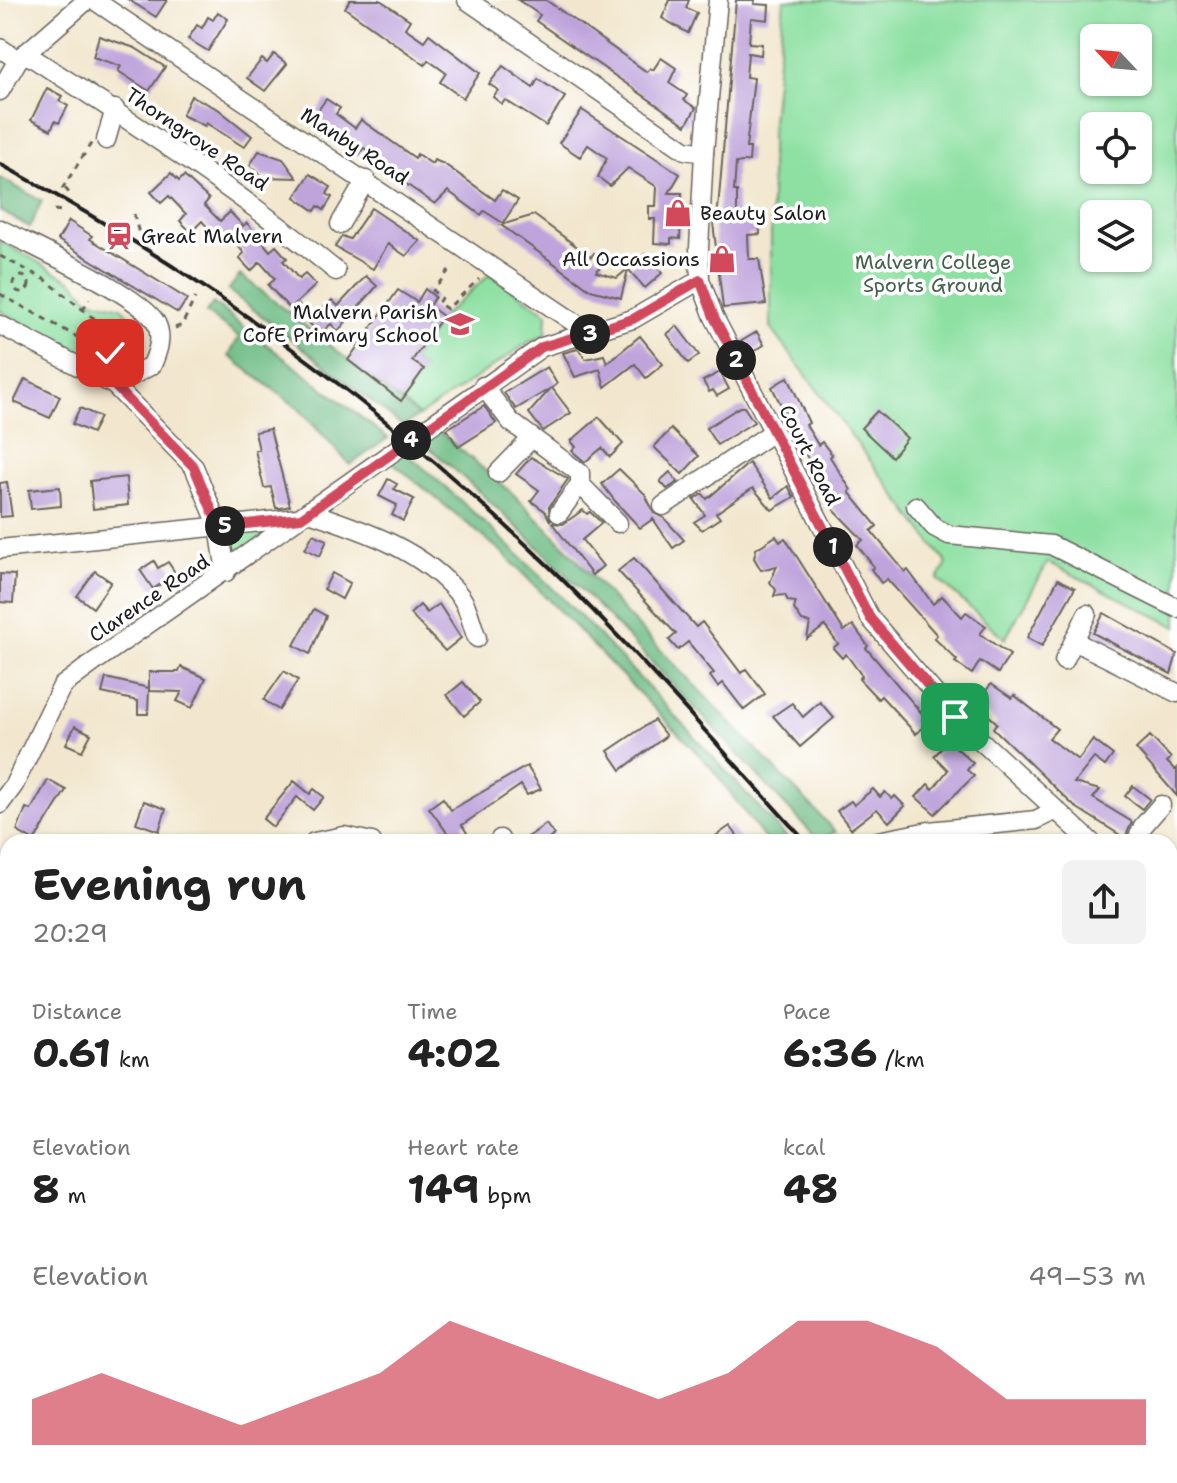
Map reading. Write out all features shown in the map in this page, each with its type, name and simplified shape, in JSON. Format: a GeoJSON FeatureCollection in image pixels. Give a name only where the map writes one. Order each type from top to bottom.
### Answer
{"type":"FeatureCollection","features":[{"type":"Feature","properties":{"kind":"street"},"geometry":{"type":"LineString","coordinates":[[0,90],[21,56],[87,0]]}},
{"type":"Feature","properties":{"kind":"street","name":"Manby Road"},"geometry":{"type":"LineString","coordinates":[[94,0],[493,264],[578,325],[587,335]]}},
{"type":"Feature","properties":{"kind":"street"},"geometry":{"type":"LineString","coordinates":[[467,0],[685,150],[704,153]]}},
{"type":"Feature","properties":{"kind":"street","name":"Court Road"},"geometry":{"type":"LineString","coordinates":[[718,0],[706,71],[700,280],[714,317],[870,618],[955,717],[1082,834]]}},
{"type":"Feature","properties":{"kind":"street","name":"Thorngrove Road"},"geometry":{"type":"LineString","coordinates":[[0,48],[21,56],[115,109],[263,210],[336,271]]}},
{"type":"Feature","properties":{"kind":"street"},"geometry":{"type":"LineString","coordinates":[[106,140],[115,109]]}},
{"type":"Feature","properties":{"kind":"street"},"geometry":{"type":"LineString","coordinates":[[340,224],[366,180]]}},
{"type":"Feature","properties":{"kind":"street"},"geometry":{"type":"LineString","coordinates":[[0,229],[87,274],[155,320],[160,334],[152,365],[114,385]]}},
{"type":"Feature","properties":{"kind":"street","name":"Clarence Road"},"geometry":{"type":"LineString","coordinates":[[0,804],[14,785],[62,686],[542,347],[633,319],[700,280]]}},
{"type":"Feature","properties":{"kind":"street"},"geometry":{"type":"LineString","coordinates":[[0,325],[114,385],[194,467],[219,527],[226,572]]}},
{"type":"Feature","properties":{"kind":"street"},"geometry":{"type":"LineString","coordinates":[[483,386],[511,422],[532,438],[556,441],[580,478],[618,523]]}},
{"type":"Feature","properties":{"kind":"street"},"geometry":{"type":"LineString","coordinates":[[663,506],[687,503],[773,432]]}},
{"type":"Feature","properties":{"kind":"street"},"geometry":{"type":"LineString","coordinates":[[498,473],[532,438]]}},
{"type":"Feature","properties":{"kind":"street"},"geometry":{"type":"LineString","coordinates":[[559,513],[580,478]]}},
{"type":"Feature","properties":{"kind":"street"},"geometry":{"type":"LineString","coordinates":[[916,506],[934,527],[949,535],[1051,545],[1177,608]]}},
{"type":"Feature","properties":{"kind":"street"},"geometry":{"type":"LineString","coordinates":[[0,549],[305,515],[365,531],[424,563],[462,599],[477,638]]}},
{"type":"Feature","properties":{"kind":"street"},"geometry":{"type":"LineString","coordinates":[[1064,661],[1087,614]]}},
{"type":"Feature","properties":{"kind":"street"},"geometry":{"type":"LineString","coordinates":[[1074,641],[1177,693]]}},
{"type":"Feature","properties":{"kind":"street"},"geometry":{"type":"LineString","coordinates":[[1140,834],[1161,805]]}},
{"type":"Feature","properties":{"kind":"street"},"geometry":{"type":"LineString","coordinates":[[914,834],[1036,820],[1056,810]]}},
{"type":"Feature","properties":{"kind":"path"},"geometry":{"type":"LineString","coordinates":[[70,194],[64,189],[94,139],[106,140]]}},
{"type":"Feature","properties":{"kind":"path"},"geometry":{"type":"LineString","coordinates":[[54,210],[61,211]]}},
{"type":"Feature","properties":{"kind":"path"},"geometry":{"type":"LineString","coordinates":[[134,214],[139,234]]}},
{"type":"Feature","properties":{"kind":"path"},"geometry":{"type":"LineString","coordinates":[[0,256],[29,271],[83,310],[134,336],[128,348],[117,357]]}},
{"type":"Feature","properties":{"kind":"path"},"geometry":{"type":"LineString","coordinates":[[449,270],[433,291],[441,298],[438,303],[447,309],[493,264]]}},
{"type":"Feature","properties":{"kind":"path"},"geometry":{"type":"LineString","coordinates":[[17,292],[25,292],[29,288],[26,277],[29,271]]}},
{"type":"Feature","properties":{"kind":"path"},"geometry":{"type":"LineString","coordinates":[[17,292],[12,284],[15,278],[26,277]]}},
{"type":"Feature","properties":{"kind":"path"},"geometry":{"type":"LineString","coordinates":[[12,300],[17,292]]}},
{"type":"Feature","properties":{"kind":"path"},"geometry":{"type":"LineString","coordinates":[[0,294],[117,357],[134,376]]}},
{"type":"Feature","properties":{"kind":"path"},"geometry":{"type":"LineString","coordinates":[[186,318],[195,298]]}},
{"type":"Feature","properties":{"kind":"path"},"geometry":{"type":"LineString","coordinates":[[83,310],[89,299]]}},
{"type":"Feature","properties":{"kind":"green space","name":"Malvern College Sports Ground"},"geometry":{"type":"Polygon","coordinates":[[[784,0],[1177,0],[1177,627],[1048,562],[1005,639],[938,579],[947,564],[771,328],[771,131],[784,0]]]}},
{"type":"Feature","properties":{"kind":"green space"},"geometry":{"type":"Polygon","coordinates":[[[0,178],[42,201],[30,227],[0,211],[0,178]]]}},
{"type":"Feature","properties":{"kind":"green space"},"geometry":{"type":"Polygon","coordinates":[[[0,241],[74,282],[89,299],[121,307],[145,332],[135,356],[112,366],[87,359],[0,311],[0,241]]]}},
{"type":"Feature","properties":{"kind":"green space"},"geometry":{"type":"Polygon","coordinates":[[[490,274],[547,313],[546,335],[529,342],[419,416],[401,401],[423,369],[412,361],[443,316],[490,274]]]}},
{"type":"Feature","properties":{"kind":"green space"},"geometry":{"type":"Polygon","coordinates":[[[240,275],[419,416],[403,426],[228,290],[240,275]]]}},
{"type":"Feature","properties":{"kind":"green space"},"geometry":{"type":"Polygon","coordinates":[[[213,303],[388,438],[350,465],[298,408],[229,356],[239,337],[206,313],[213,303]]]}},
{"type":"Feature","properties":{"kind":"green space"},"geometry":{"type":"Polygon","coordinates":[[[436,429],[512,493],[836,832],[812,834],[576,584],[421,441],[436,429]]]}},
{"type":"Feature","properties":{"kind":"green space"},"geometry":{"type":"Polygon","coordinates":[[[406,453],[508,545],[652,691],[784,834],[761,834],[710,766],[502,552],[392,462],[406,453]]]}},
{"type":"Feature","properties":{"kind":"green space"},"geometry":{"type":"Polygon","coordinates":[[[271,530],[230,561],[226,533],[271,530]]]}},
{"type":"Feature","properties":{"kind":"building"},"geometry":{"type":"Polygon","coordinates":[[[129,0],[167,0],[156,17],[129,0]]]}},
{"type":"Feature","properties":{"kind":"building"},"geometry":{"type":"Polygon","coordinates":[[[350,0],[380,0],[410,20],[405,28],[424,41],[429,34],[480,73],[463,98],[440,82],[446,73],[428,60],[425,65],[345,8],[350,0]]]}},
{"type":"Feature","properties":{"kind":"building"},"geometry":{"type":"Polygon","coordinates":[[[518,0],[546,0],[647,72],[650,68],[653,70],[661,58],[676,68],[669,83],[687,95],[684,100],[696,108],[686,125],[536,21],[540,15],[518,0]]]}},
{"type":"Feature","properties":{"kind":"building"},"geometry":{"type":"Polygon","coordinates":[[[670,0],[689,0],[686,8],[697,13],[688,33],[662,18],[670,0]]]}},
{"type":"Feature","properties":{"kind":"building"},"geometry":{"type":"Polygon","coordinates":[[[736,0],[755,0],[754,4],[769,5],[768,20],[751,18],[749,43],[762,44],[761,55],[748,53],[746,77],[754,78],[746,148],[750,148],[749,161],[736,163],[734,191],[737,191],[737,220],[759,218],[760,234],[748,235],[749,259],[759,259],[766,304],[723,308],[713,222],[717,221],[736,0]]]}},
{"type":"Feature","properties":{"kind":"building"},"geometry":{"type":"Polygon","coordinates":[[[218,12],[228,19],[208,51],[188,39],[197,25],[202,28],[208,17],[213,20],[218,12]]]}},
{"type":"Feature","properties":{"kind":"building"},"geometry":{"type":"Polygon","coordinates":[[[99,36],[135,48],[165,67],[149,91],[118,71],[121,66],[93,57],[99,36]]]}},
{"type":"Feature","properties":{"kind":"building"},"geometry":{"type":"Polygon","coordinates":[[[274,54],[287,64],[265,91],[247,78],[262,59],[267,63],[274,54]]]}},
{"type":"Feature","properties":{"kind":"building"},"geometry":{"type":"Polygon","coordinates":[[[503,66],[533,88],[538,79],[565,97],[546,126],[505,100],[502,104],[493,97],[498,90],[489,84],[503,66]]]}},
{"type":"Feature","properties":{"kind":"building"},"geometry":{"type":"Polygon","coordinates":[[[47,88],[62,96],[59,101],[68,106],[59,123],[55,121],[51,130],[31,120],[47,88]]]}},
{"type":"Feature","properties":{"kind":"building"},"geometry":{"type":"Polygon","coordinates":[[[191,96],[218,109],[252,136],[244,147],[206,123],[205,126],[182,115],[191,96]]]}},
{"type":"Feature","properties":{"kind":"building"},"geometry":{"type":"Polygon","coordinates":[[[326,99],[340,108],[336,114],[355,128],[361,120],[415,158],[417,154],[432,164],[434,160],[444,164],[495,200],[502,190],[518,200],[503,223],[484,211],[481,215],[448,191],[435,204],[380,166],[383,162],[364,148],[359,155],[310,122],[326,99]]]}},
{"type":"Feature","properties":{"kind":"building"},"geometry":{"type":"Polygon","coordinates":[[[582,110],[680,174],[669,193],[682,193],[680,239],[671,238],[671,244],[654,243],[655,219],[649,219],[649,206],[656,206],[657,187],[628,168],[610,186],[598,177],[607,158],[588,145],[580,157],[559,143],[582,110]]]}},
{"type":"Feature","properties":{"kind":"building"},"geometry":{"type":"Polygon","coordinates":[[[259,151],[283,159],[297,178],[263,177],[250,165],[259,151]]]}},
{"type":"Feature","properties":{"kind":"building"},"geometry":{"type":"Polygon","coordinates":[[[171,173],[179,181],[184,176],[209,199],[204,205],[220,221],[230,212],[243,226],[247,223],[270,251],[276,246],[287,258],[283,261],[299,279],[305,274],[316,285],[290,309],[268,285],[275,279],[260,262],[251,271],[239,258],[244,253],[229,235],[221,243],[202,221],[191,232],[180,221],[186,214],[169,196],[161,203],[151,192],[171,173]]]}},
{"type":"Feature","properties":{"kind":"building"},"geometry":{"type":"Polygon","coordinates":[[[310,174],[331,187],[327,194],[332,197],[324,210],[318,206],[315,211],[295,197],[310,174]]]}},
{"type":"Feature","properties":{"kind":"building"},"geometry":{"type":"Polygon","coordinates":[[[371,208],[420,241],[406,256],[388,244],[373,269],[335,247],[342,236],[350,239],[371,208]]]}},
{"type":"Feature","properties":{"kind":"building"},"geometry":{"type":"Polygon","coordinates":[[[534,215],[591,257],[594,253],[605,261],[596,272],[617,278],[645,254],[662,273],[645,288],[628,269],[621,298],[591,290],[501,225],[534,215]]]}},
{"type":"Feature","properties":{"kind":"building"},"geometry":{"type":"Polygon","coordinates":[[[69,221],[92,236],[90,239],[187,299],[178,313],[58,240],[69,221]]]}},
{"type":"Feature","properties":{"kind":"building"},"geometry":{"type":"Polygon","coordinates":[[[366,276],[377,286],[338,331],[331,324],[320,334],[308,322],[332,300],[338,306],[366,276]]]}},
{"type":"Feature","properties":{"kind":"building"},"geometry":{"type":"Polygon","coordinates":[[[425,289],[435,297],[429,306],[443,316],[412,361],[424,369],[401,401],[348,360],[398,290],[417,302],[425,289]]]}},
{"type":"Feature","properties":{"kind":"building"},"geometry":{"type":"Polygon","coordinates":[[[299,305],[308,314],[298,323],[290,314],[299,305]]]}},
{"type":"Feature","properties":{"kind":"building"},"geometry":{"type":"Polygon","coordinates":[[[677,326],[699,355],[688,363],[667,334],[677,326]]]}},
{"type":"Feature","properties":{"kind":"building"},"geometry":{"type":"Polygon","coordinates":[[[757,332],[764,345],[748,355],[740,342],[757,332]]]}},
{"type":"Feature","properties":{"kind":"building"},"geometry":{"type":"Polygon","coordinates":[[[640,336],[663,364],[646,378],[635,364],[605,387],[600,369],[575,377],[563,353],[578,349],[586,359],[604,355],[607,363],[640,336]]]}},
{"type":"Feature","properties":{"kind":"building"},"geometry":{"type":"Polygon","coordinates":[[[547,367],[557,384],[552,388],[571,413],[543,431],[529,413],[551,388],[516,409],[504,393],[547,367]]]}},
{"type":"Feature","properties":{"kind":"building"},"geometry":{"type":"Polygon","coordinates":[[[720,372],[729,389],[717,396],[713,390],[709,392],[703,381],[720,372]]]}},
{"type":"Feature","properties":{"kind":"building"},"geometry":{"type":"Polygon","coordinates":[[[788,377],[809,423],[806,425],[818,445],[822,442],[832,455],[830,457],[851,490],[849,492],[877,526],[871,531],[905,572],[908,570],[933,604],[942,596],[962,617],[966,612],[986,626],[980,634],[1010,655],[998,673],[980,661],[972,674],[955,662],[957,660],[934,638],[937,635],[887,579],[881,583],[871,569],[874,567],[857,545],[863,540],[830,506],[833,504],[816,481],[821,478],[786,425],[790,423],[772,387],[788,377]]]}},
{"type":"Feature","properties":{"kind":"building"},"geometry":{"type":"Polygon","coordinates":[[[25,379],[60,396],[50,418],[14,402],[25,379]]]}},
{"type":"Feature","properties":{"kind":"building"},"geometry":{"type":"Polygon","coordinates":[[[484,406],[496,423],[458,447],[447,429],[484,406]]]}},
{"type":"Feature","properties":{"kind":"building"},"geometry":{"type":"Polygon","coordinates":[[[744,407],[754,422],[717,445],[706,428],[744,407]]]}},
{"type":"Feature","properties":{"kind":"building"},"geometry":{"type":"Polygon","coordinates":[[[80,408],[100,417],[92,433],[72,424],[80,408]]]}},
{"type":"Feature","properties":{"kind":"building"},"geometry":{"type":"Polygon","coordinates":[[[877,411],[907,438],[892,457],[861,428],[877,411]]]}},
{"type":"Feature","properties":{"kind":"building"},"geometry":{"type":"Polygon","coordinates":[[[599,417],[623,444],[610,457],[602,448],[585,462],[572,451],[576,447],[571,441],[599,417]]]}},
{"type":"Feature","properties":{"kind":"building"},"geometry":{"type":"Polygon","coordinates":[[[270,429],[290,506],[281,508],[276,508],[271,487],[264,488],[255,450],[259,450],[255,432],[270,429]]]}},
{"type":"Feature","properties":{"kind":"building"},"geometry":{"type":"Polygon","coordinates":[[[671,429],[699,456],[682,474],[654,447],[671,429]]]}},
{"type":"Feature","properties":{"kind":"building"},"geometry":{"type":"Polygon","coordinates":[[[531,457],[568,479],[549,507],[550,521],[545,511],[531,501],[539,490],[516,474],[531,457]]]}},
{"type":"Feature","properties":{"kind":"building"},"geometry":{"type":"Polygon","coordinates":[[[749,463],[773,498],[788,486],[794,497],[772,510],[753,488],[716,513],[720,518],[702,530],[694,522],[705,515],[694,499],[703,494],[707,499],[749,463]]]}},
{"type":"Feature","properties":{"kind":"building"},"geometry":{"type":"Polygon","coordinates":[[[619,469],[645,494],[654,513],[664,518],[684,540],[673,548],[653,519],[640,528],[615,501],[602,484],[619,469]]]}},
{"type":"Feature","properties":{"kind":"building"},"geometry":{"type":"Polygon","coordinates":[[[670,472],[678,482],[667,489],[660,481],[670,472]]]}},
{"type":"Feature","properties":{"kind":"building"},"geometry":{"type":"Polygon","coordinates":[[[126,477],[128,505],[93,509],[90,481],[126,477]]]}},
{"type":"Feature","properties":{"kind":"building"},"geometry":{"type":"Polygon","coordinates":[[[388,479],[397,484],[394,489],[414,499],[403,521],[392,515],[397,505],[379,496],[388,479]]]}},
{"type":"Feature","properties":{"kind":"building"},"geometry":{"type":"Polygon","coordinates":[[[7,482],[12,516],[0,517],[0,483],[7,482]]]}},
{"type":"Feature","properties":{"kind":"building"},"geometry":{"type":"Polygon","coordinates":[[[60,487],[61,506],[31,509],[29,490],[60,487]]]}},
{"type":"Feature","properties":{"kind":"building"},"geometry":{"type":"Polygon","coordinates":[[[583,510],[602,523],[582,540],[603,566],[592,575],[552,523],[563,524],[583,510]]]}},
{"type":"Feature","properties":{"kind":"building"},"geometry":{"type":"Polygon","coordinates":[[[313,534],[327,540],[320,556],[305,549],[313,534]]]}},
{"type":"Feature","properties":{"kind":"building"},"geometry":{"type":"Polygon","coordinates":[[[776,536],[780,542],[785,538],[844,631],[853,625],[868,646],[866,648],[925,717],[922,720],[926,725],[916,734],[881,696],[878,699],[859,679],[862,676],[846,654],[842,658],[833,648],[838,644],[825,626],[807,639],[810,623],[802,621],[794,609],[796,602],[788,601],[785,595],[774,596],[776,590],[770,582],[777,566],[761,570],[754,558],[756,549],[776,536]]]}},
{"type":"Feature","properties":{"kind":"building"},"geometry":{"type":"Polygon","coordinates":[[[634,558],[696,627],[702,622],[741,673],[746,669],[765,694],[744,710],[723,683],[718,687],[710,676],[714,673],[688,642],[678,650],[669,640],[676,634],[618,571],[634,558]]]}},
{"type":"Feature","properties":{"kind":"building"},"geometry":{"type":"Polygon","coordinates":[[[154,561],[158,568],[168,562],[176,574],[153,589],[140,570],[154,561]]]}},
{"type":"Feature","properties":{"kind":"building"},"geometry":{"type":"Polygon","coordinates":[[[95,571],[111,582],[93,608],[77,596],[95,571]]]}},
{"type":"Feature","properties":{"kind":"building"},"geometry":{"type":"Polygon","coordinates":[[[332,573],[350,583],[342,599],[324,589],[332,573]]]}},
{"type":"Feature","properties":{"kind":"building"},"geometry":{"type":"Polygon","coordinates":[[[0,574],[15,575],[13,603],[0,602],[0,574]]]}},
{"type":"Feature","properties":{"kind":"building"},"geometry":{"type":"Polygon","coordinates":[[[1058,579],[1075,588],[1042,646],[1027,638],[1058,579]]]}},
{"type":"Feature","properties":{"kind":"building"},"geometry":{"type":"Polygon","coordinates":[[[439,604],[461,638],[445,651],[410,614],[420,605],[427,613],[439,604]]]}},
{"type":"Feature","properties":{"kind":"building"},"geometry":{"type":"Polygon","coordinates":[[[314,609],[326,616],[310,654],[294,645],[314,609]]]}},
{"type":"Feature","properties":{"kind":"building"},"geometry":{"type":"Polygon","coordinates":[[[1104,613],[1177,654],[1171,674],[1093,633],[1104,613]]]}},
{"type":"Feature","properties":{"kind":"building"},"geometry":{"type":"Polygon","coordinates":[[[181,667],[206,678],[192,708],[177,701],[182,692],[149,691],[149,672],[179,672],[181,667]]]}},
{"type":"Feature","properties":{"kind":"building"},"geometry":{"type":"Polygon","coordinates":[[[284,671],[298,680],[279,710],[264,700],[284,671]]]}},
{"type":"Feature","properties":{"kind":"building"},"geometry":{"type":"Polygon","coordinates":[[[106,678],[149,688],[148,714],[138,714],[138,701],[102,693],[106,678]]]}},
{"type":"Feature","properties":{"kind":"building"},"geometry":{"type":"Polygon","coordinates":[[[463,682],[480,702],[464,716],[447,695],[463,682]]]}},
{"type":"Feature","properties":{"kind":"building"},"geometry":{"type":"Polygon","coordinates":[[[991,684],[1012,698],[1014,695],[1057,729],[1049,738],[1078,760],[1093,740],[1113,755],[1105,766],[1094,758],[1074,783],[1100,790],[1093,798],[1132,822],[1127,834],[1119,834],[1074,806],[993,728],[997,723],[976,704],[991,684]]]}},
{"type":"Feature","properties":{"kind":"building"},"geometry":{"type":"Polygon","coordinates":[[[820,702],[834,718],[800,747],[773,716],[792,703],[803,717],[820,702]]]}},
{"type":"Feature","properties":{"kind":"building"},"geometry":{"type":"Polygon","coordinates":[[[654,720],[666,736],[621,770],[608,751],[654,720]]]}},
{"type":"Feature","properties":{"kind":"building"},"geometry":{"type":"Polygon","coordinates":[[[75,726],[91,734],[82,751],[66,744],[75,726]]]}},
{"type":"Feature","properties":{"kind":"building"},"geometry":{"type":"Polygon","coordinates":[[[1150,736],[1171,758],[1167,762],[1175,770],[1177,768],[1177,796],[1136,749],[1150,736]]]}},
{"type":"Feature","properties":{"kind":"building"},"geometry":{"type":"Polygon","coordinates":[[[949,741],[973,763],[967,770],[974,776],[935,814],[916,797],[928,784],[933,789],[948,770],[934,756],[949,741]]]}},
{"type":"Feature","properties":{"kind":"building"},"geometry":{"type":"Polygon","coordinates":[[[527,766],[541,789],[527,795],[521,785],[462,825],[466,834],[448,834],[429,808],[443,798],[451,810],[527,766]]]}},
{"type":"Feature","properties":{"kind":"building"},"geometry":{"type":"Polygon","coordinates":[[[48,780],[66,790],[38,834],[22,834],[17,831],[26,808],[31,810],[48,780]]]}},
{"type":"Feature","properties":{"kind":"building"},"geometry":{"type":"Polygon","coordinates":[[[294,781],[310,794],[314,789],[324,797],[313,810],[297,797],[273,827],[263,819],[294,781]]]}},
{"type":"Feature","properties":{"kind":"building"},"geometry":{"type":"Polygon","coordinates":[[[1133,786],[1150,799],[1142,809],[1125,796],[1133,786]]]}},
{"type":"Feature","properties":{"kind":"building"},"geometry":{"type":"Polygon","coordinates":[[[873,789],[880,797],[885,792],[892,799],[895,796],[905,806],[889,822],[877,809],[851,829],[837,811],[851,801],[854,805],[873,789]]]}},
{"type":"Feature","properties":{"kind":"building"},"geometry":{"type":"Polygon","coordinates":[[[144,801],[166,809],[159,831],[136,823],[144,801]]]}},
{"type":"Feature","properties":{"kind":"building"},"geometry":{"type":"Polygon","coordinates":[[[546,824],[553,834],[532,834],[546,824]]]}},
{"type":"Feature","properties":{"kind":"building"},"geometry":{"type":"Polygon","coordinates":[[[730,826],[736,834],[718,834],[730,826]]]}},
{"type":"Feature","properties":{"kind":"railway"},"geometry":{"type":"LineString","coordinates":[[0,164],[144,248],[213,294],[282,342],[413,444],[572,589],[799,834]]}},
{"type":"Feature","properties":{"kind":"place","name":"Beauty Salon"},"geometry":{"type":"Point","coordinates":[678,213]}},
{"type":"Feature","properties":{"kind":"place","name":"Great Malvern"},"geometry":{"type":"Point","coordinates":[119,236]}},
{"type":"Feature","properties":{"kind":"place","name":"All Occassions"},"geometry":{"type":"Point","coordinates":[722,259]}},
{"type":"Feature","properties":{"kind":"place","name":"Malvern Parish CofE Primary School"},"geometry":{"type":"Point","coordinates":[460,324]}},
{"type":"Feature","properties":{"kind":"route"},"geometry":{"type":"LineString","coordinates":[[110,353],[123,362],[134,376],[114,385],[194,467],[219,527],[301,518],[542,347],[614,328],[700,280],[714,317],[870,618],[915,675],[955,717]]}}]}
